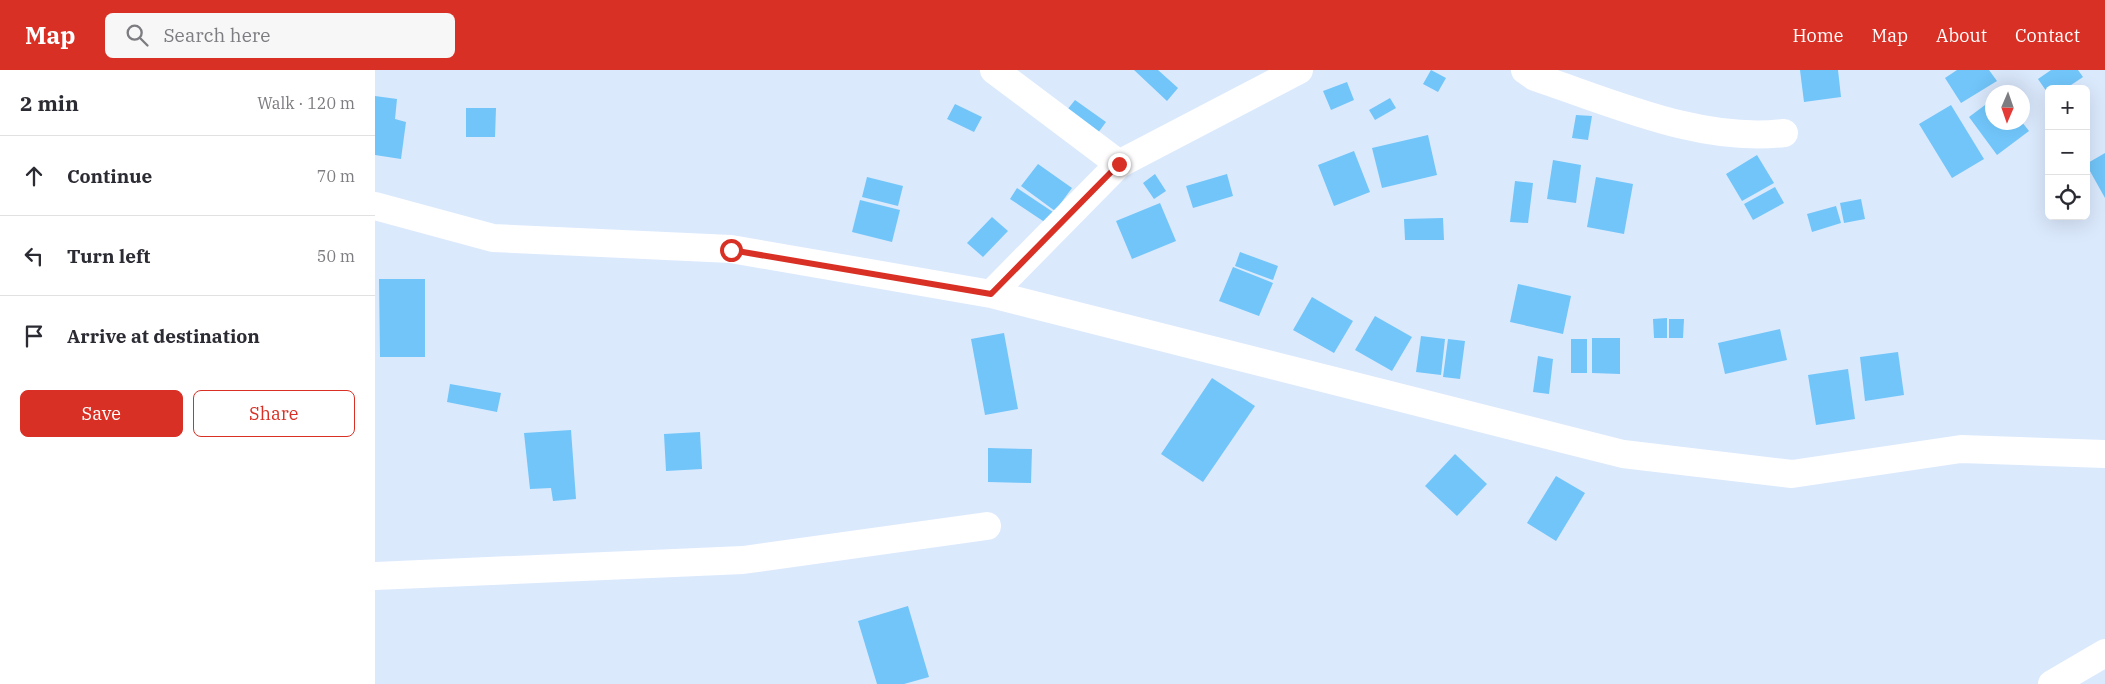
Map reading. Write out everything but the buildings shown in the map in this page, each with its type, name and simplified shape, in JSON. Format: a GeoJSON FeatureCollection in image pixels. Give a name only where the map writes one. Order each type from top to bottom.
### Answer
{"type":"FeatureCollection","features":[{"type":"Feature","properties":{"kind":"street"},"geometry":{"type":"LineString","coordinates":[[994,70],[1119,164]]}},
{"type":"Feature","properties":{"kind":"street"},"geometry":{"type":"LineString","coordinates":[[991,294],[1119,164],[1299,70]]}},
{"type":"Feature","properties":{"kind":"street"},"geometry":{"type":"LineString","coordinates":[[1525,70],[1535,77],[1688,128],[1763,136],[1784,133]]}},
{"type":"Feature","properties":{"kind":"street"},"geometry":{"type":"LineString","coordinates":[[375,206],[493,238],[731,250],[991,294],[1623,454],[1792,474],[1961,449],[2105,454]]}},
{"type":"Feature","properties":{"kind":"street"},"geometry":{"type":"LineString","coordinates":[[375,576],[743,560],[987,526]]}},
{"type":"Feature","properties":{"kind":"street"},"geometry":{"type":"LineString","coordinates":[[2052,684],[2105,653]]}},
{"type":"Feature","properties":{"kind":"route"},"geometry":{"type":"LineString","coordinates":[[731,250],[991,294],[1119,164]]}}]}
